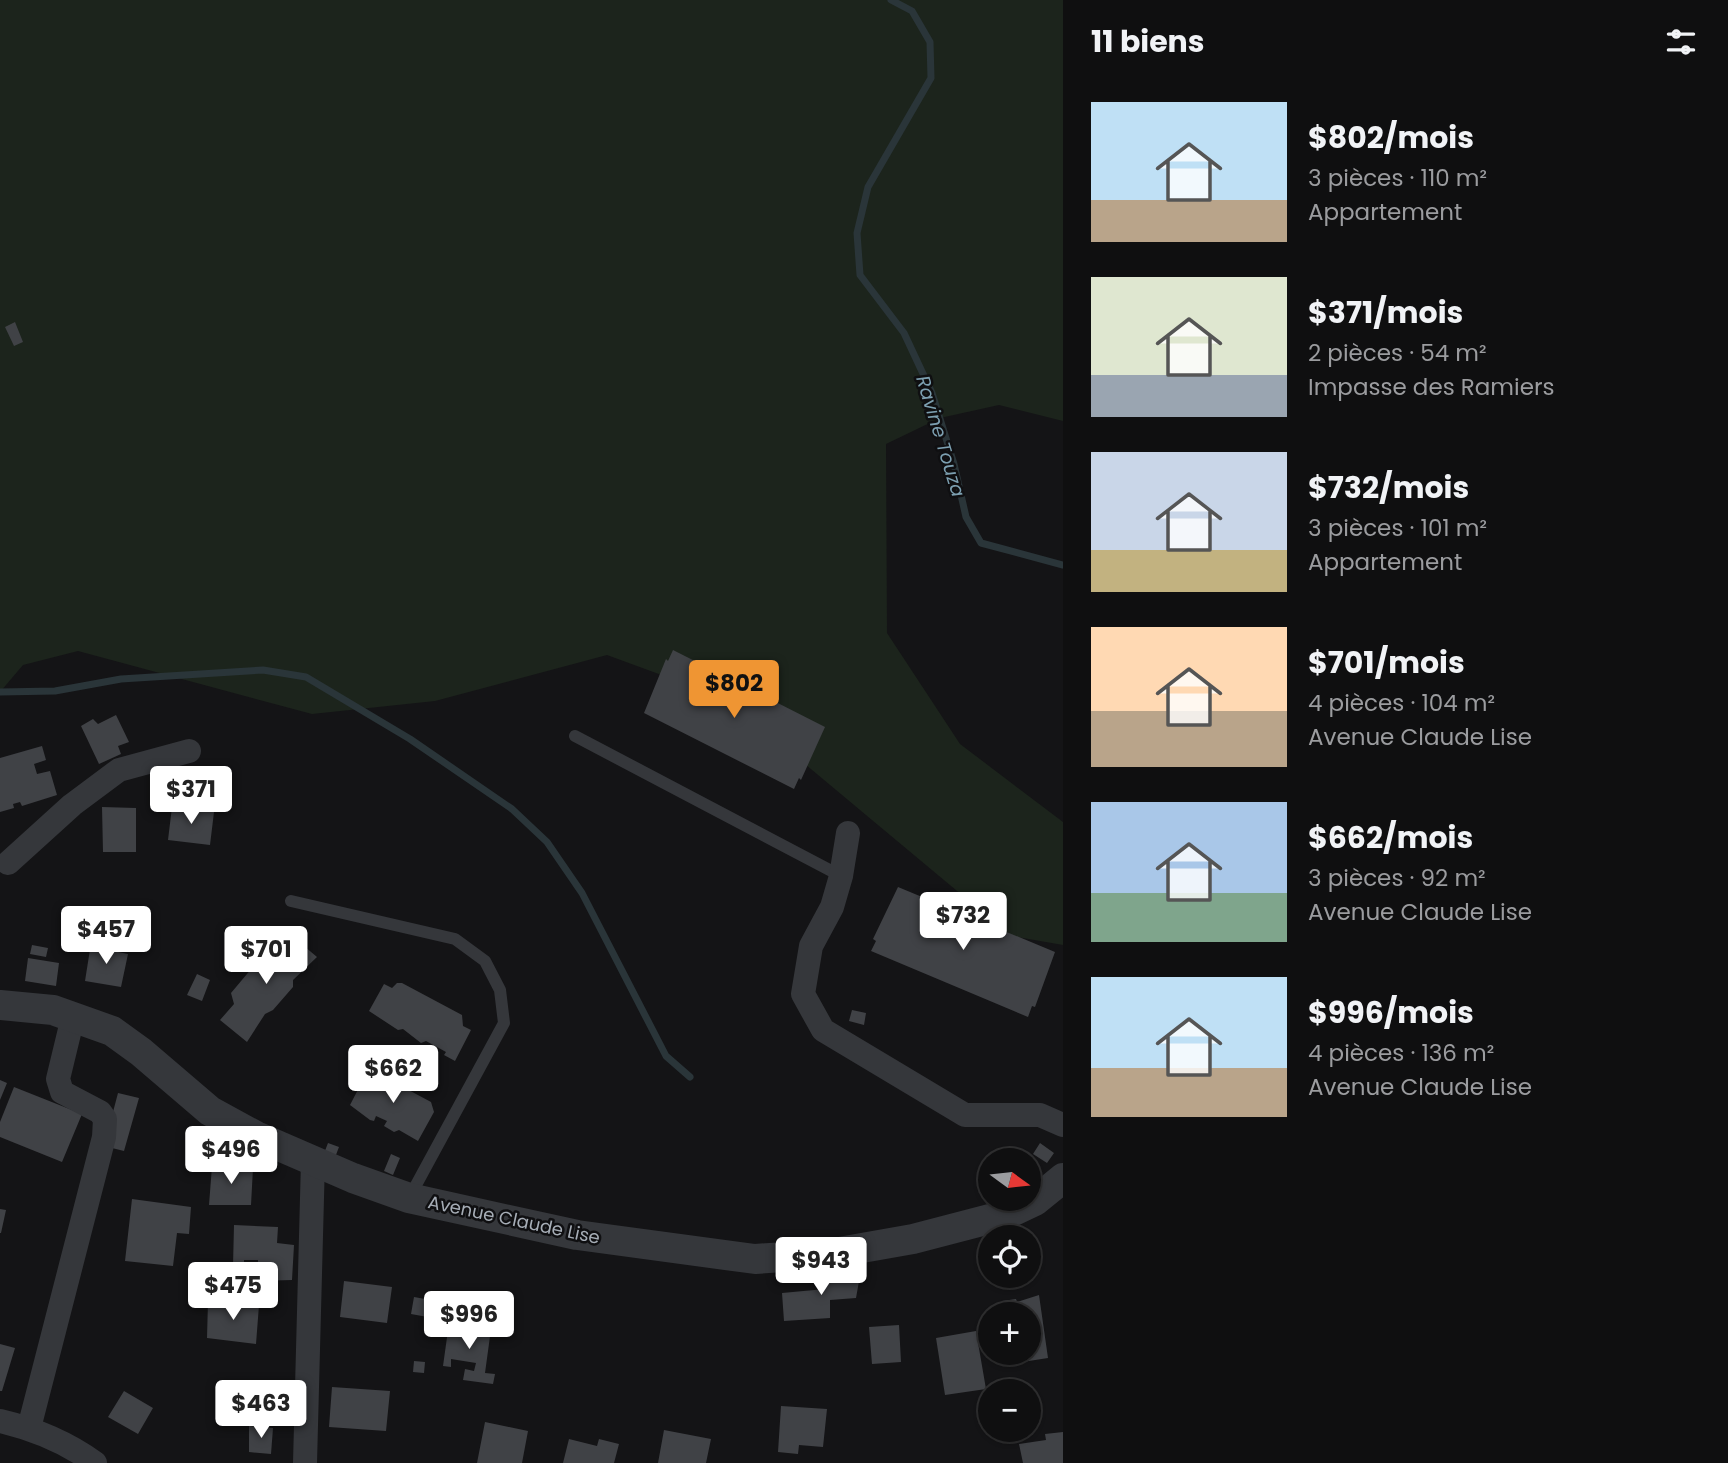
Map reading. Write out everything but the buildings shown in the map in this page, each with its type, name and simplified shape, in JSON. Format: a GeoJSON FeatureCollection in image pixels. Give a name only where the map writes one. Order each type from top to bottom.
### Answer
{"type":"FeatureCollection","features":[{"type":"Feature","properties":{"kind":"street"},"geometry":{"type":"LineString","coordinates":[[3,864],[119,770],[189,751]]}},
{"type":"Feature","properties":{"kind":"street"},"geometry":{"type":"LineString","coordinates":[[848,832],[841,876],[832,907],[811,946],[803,994],[824,1030],[965,1115],[1040,1115],[1063,1125]]}},
{"type":"Feature","properties":{"kind":"street","name":"Avenue Claude Lise"},"geometry":{"type":"LineString","coordinates":[[0,1005],[53,1010],[122,1038],[210,1111],[256,1136],[313,1160],[409,1198],[577,1235],[755,1259],[828,1254],[952,1229],[1004,1215],[1025,1206],[1063,1178]]}},
{"type":"Feature","properties":{"kind":"street"},"geometry":{"type":"LineString","coordinates":[[29,1428],[104,1137],[105,1119],[100,1112],[62,1092],[58,1079],[73,1017]]}},
{"type":"Feature","properties":{"kind":"street"},"geometry":{"type":"LineString","coordinates":[[304,1463],[313,1160]]}},
{"type":"Feature","properties":{"kind":"street"},"geometry":{"type":"LineString","coordinates":[[0,1421],[29,1428],[84,1459]]}},
{"type":"Feature","properties":{"kind":"lane"},"geometry":{"type":"LineString","coordinates":[[575,736],[841,876]]}},
{"type":"Feature","properties":{"kind":"lane"},"geometry":{"type":"LineString","coordinates":[[290,901],[455,939],[485,961],[500,990],[504,1023],[409,1198]]}},
{"type":"Feature","properties":{"kind":"shaded area"},"geometry":{"type":"Polygon","coordinates":[[[0,0],[1063,0],[1063,421],[999,405],[940,418],[886,444],[887,633],[960,744],[1063,822],[1063,945],[1011,936],[727,699],[607,655],[435,701],[312,714],[78,651],[23,665],[0,692],[0,0]]]}},
{"type":"Feature","properties":{"kind":"waterway","name":"Ravine Touza"},"geometry":{"type":"LineString","coordinates":[[891,0],[912,11],[930,42],[931,78],[868,187],[857,233],[860,275],[904,333],[932,393],[954,464],[966,517],[981,543],[1063,565]]}},
{"type":"Feature","properties":{"kind":"waterway"},"geometry":{"type":"LineString","coordinates":[[0,692],[55,691],[121,679],[263,670],[306,677],[410,739],[512,809],[547,842],[582,893],[666,1056],[690,1077]]}}]}
